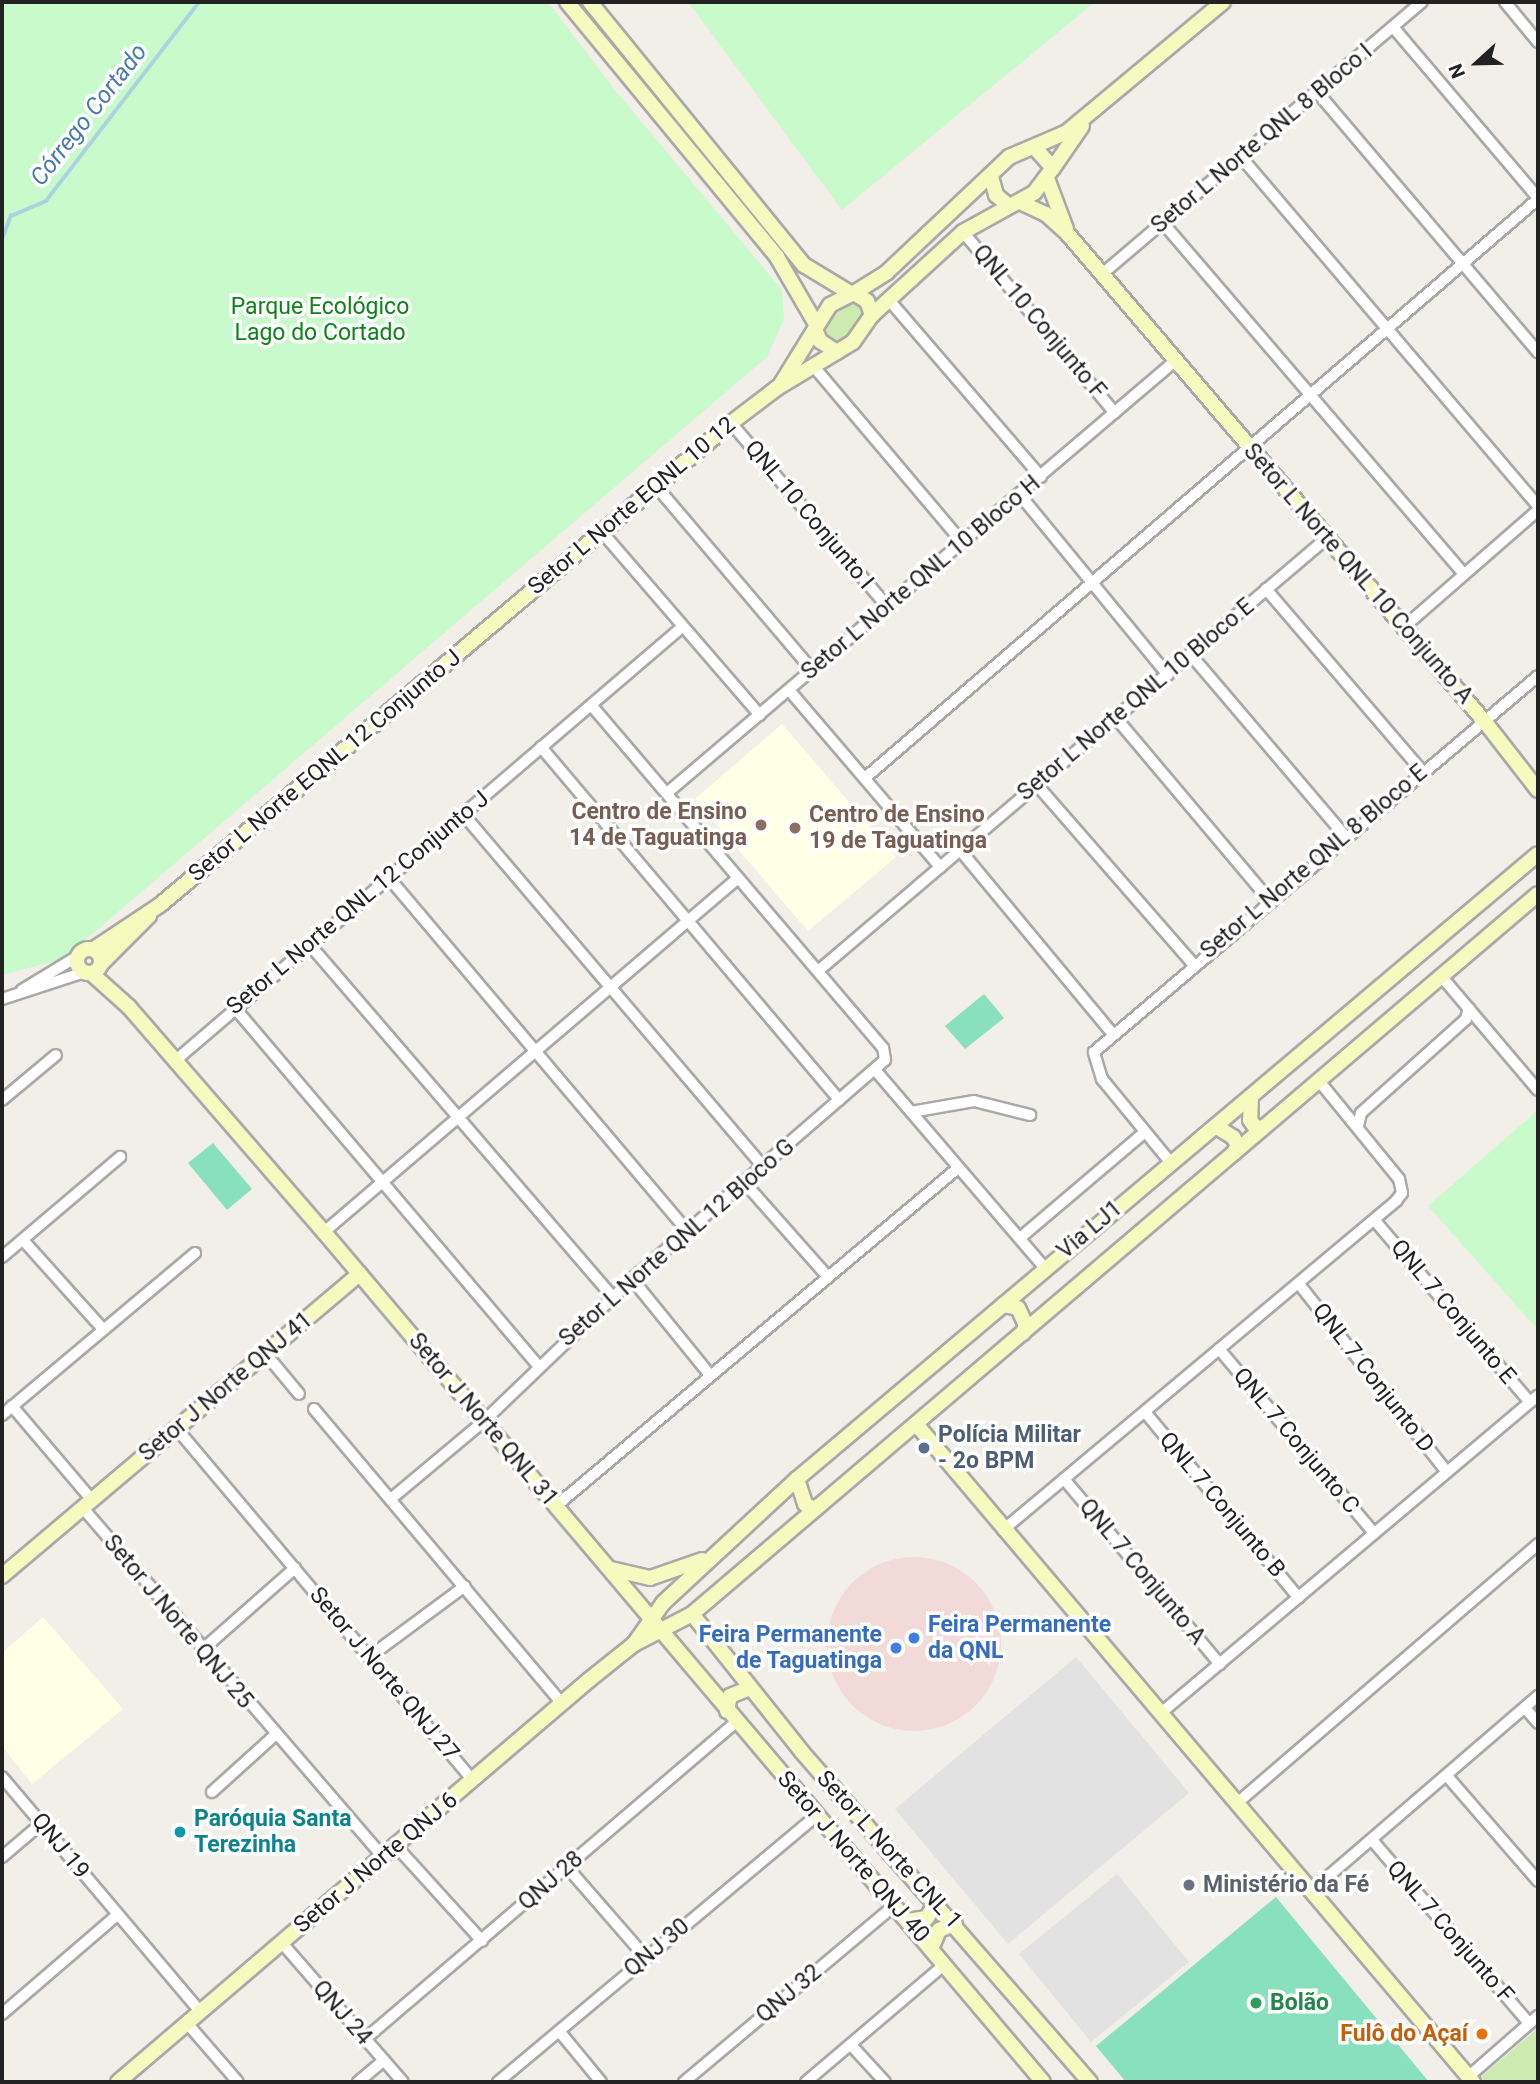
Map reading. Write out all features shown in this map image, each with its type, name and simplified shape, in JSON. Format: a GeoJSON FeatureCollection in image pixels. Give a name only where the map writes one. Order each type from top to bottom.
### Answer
{"type":"FeatureCollection","features":[{"type":"Feature","properties":{"kind":"main road"},"geometry":{"type":"LineString","coordinates":[[567,2],[777,257],[816,326],[820,341],[837,352]]}},
{"type":"Feature","properties":{"kind":"main road"},"geometry":{"type":"LineString","coordinates":[[590,2],[804,265],[817,277],[867,301],[872,315]]}},
{"type":"Feature","properties":{"kind":"main road"},"geometry":{"type":"LineString","coordinates":[[777,388],[799,360],[830,305],[887,272],[991,177],[1009,157],[1034,147],[1089,116],[1223,2]]}},
{"type":"Feature","properties":{"kind":"main road"},"geometry":{"type":"LineString","coordinates":[[777,388],[815,368],[861,335],[872,315],[963,232],[1015,204],[1050,175],[1089,116]]}},
{"type":"Feature","properties":{"kind":"main road"},"geometry":{"type":"LineString","coordinates":[[1034,147],[1050,175],[1067,233]]}},
{"type":"Feature","properties":{"kind":"main road"},"geometry":{"type":"LineString","coordinates":[[991,177],[996,195],[1046,214],[1067,233]]}},
{"type":"Feature","properties":{"kind":"main road","name":"Setor L Norte QNL 10 Conjunto A"},"geometry":{"type":"LineString","coordinates":[[1067,233],[1485,722],[1538,790]]}},
{"type":"Feature","properties":{"kind":"main road","name":"Setor L Norte EQNL 10 12"},"geometry":{"type":"LineString","coordinates":[[489,626],[777,388]]}},
{"type":"Feature","properties":{"kind":"main road","name":"Setor L Norte EQNL 12 Conjunto J"},"geometry":{"type":"LineString","coordinates":[[160,905],[489,626]]}},
{"type":"Feature","properties":{"kind":"main road","name":"Via LJ1"},"geometry":{"type":"LineString","coordinates":[[634,1644],[651,1616],[712,1555],[797,1479],[1538,854]]}},
{"type":"Feature","properties":{"kind":"main road","name":"Via LJ1"},"geometry":{"type":"LineString","coordinates":[[634,1644],[692,1614],[1538,894]]}},
{"type":"Feature","properties":{"kind":"main road"},"geometry":{"type":"LineString","coordinates":[[95,969],[78,966],[78,956],[85,949],[94,950],[160,905]]}},
{"type":"Feature","properties":{"kind":"main road"},"geometry":{"type":"LineString","coordinates":[[95,969],[160,905]]}},
{"type":"Feature","properties":{"kind":"main road"},"geometry":{"type":"LineString","coordinates":[[94,950],[95,969]]}},
{"type":"Feature","properties":{"kind":"main road","name":"Setor J Norte QNL 31"},"geometry":{"type":"LineString","coordinates":[[95,969],[324,1232],[651,1616]]}},
{"type":"Feature","properties":{"kind":"main road"},"geometry":{"type":"LineString","coordinates":[[1251,1097],[1250,1121],[1255,1127],[1263,1128]]}},
{"type":"Feature","properties":{"kind":"main road"},"geometry":{"type":"LineString","coordinates":[[1217,1126],[1233,1137],[1238,1145],[1234,1153]]}},
{"type":"Feature","properties":{"kind":"main road","name":"Setor J Norte QNJ 41"},"geometry":{"type":"LineString","coordinates":[[2,1576],[359,1274]]}},
{"type":"Feature","properties":{"kind":"main road"},"geometry":{"type":"LineString","coordinates":[[1003,1305],[1018,1308],[1026,1325],[1023,1333]]}},
{"type":"Feature","properties":{"kind":"main road"},"geometry":{"type":"LineString","coordinates":[[916,1424],[1471,2080]]}},
{"type":"Feature","properties":{"kind":"main road"},"geometry":{"type":"LineString","coordinates":[[797,1479],[805,1504],[813,1509],[819,1506]]}},
{"type":"Feature","properties":{"kind":"main road"},"geometry":{"type":"LineString","coordinates":[[607,1567],[633,1576],[657,1577],[712,1555]]}},
{"type":"Feature","properties":{"kind":"main road","name":"Setor L Norte CNL 1"},"geometry":{"type":"LineString","coordinates":[[692,1614],[750,1688],[1090,2082]]}},
{"type":"Feature","properties":{"kind":"main road","name":"Setor J Norte QNJ 40"},"geometry":{"type":"LineString","coordinates":[[651,1616],[665,1630],[732,1717],[945,1964],[1040,2081]]}},
{"type":"Feature","properties":{"kind":"main road","name":"Setor J Norte QNJ 6"},"geometry":{"type":"LineString","coordinates":[[118,2082],[634,1644]]}},
{"type":"Feature","properties":{"kind":"main road"},"geometry":{"type":"LineString","coordinates":[[732,1717],[730,1696],[750,1688]]}},
{"type":"Feature","properties":{"kind":"main road"},"geometry":{"type":"LineString","coordinates":[[907,1921],[927,1919],[936,1902]]}},
{"type":"Feature","properties":{"kind":"main road"},"geometry":{"type":"LineString","coordinates":[[931,1948],[939,1930],[955,1924]]}},
{"type":"Feature","properties":{"kind":"street","name":"Setor L Norte QNL 8 Bloco I"},"geometry":{"type":"LineString","coordinates":[[1101,275],[1422,2]]}},
{"type":"Feature","properties":{"kind":"street"},"geometry":{"type":"LineString","coordinates":[[1505,2],[1538,42]]}},
{"type":"Feature","properties":{"kind":"street"},"geometry":{"type":"LineString","coordinates":[[865,778],[1094,584],[1386,327],[1538,199],[1393,27]]}},
{"type":"Feature","properties":{"kind":"street"},"geometry":{"type":"LineString","coordinates":[[1318,93],[1538,352]]}},
{"type":"Feature","properties":{"kind":"street"},"geometry":{"type":"LineString","coordinates":[[1241,157],[1538,508],[1404,627]]}},
{"type":"Feature","properties":{"kind":"street"},"geometry":{"type":"LineString","coordinates":[[1163,223],[1463,573]]}},
{"type":"Feature","properties":{"kind":"street","name":"QNL 10 Conjunto F"},"geometry":{"type":"LineString","coordinates":[[963,232],[1115,413]]}},
{"type":"Feature","properties":{"kind":"street"},"geometry":{"type":"LineString","coordinates":[[889,300],[1041,477]]}},
{"type":"Feature","properties":{"kind":"street","name":"Setor L Norte QNL 10 Bloco H"},"geometry":{"type":"LineString","coordinates":[[667,793],[1175,361]]}},
{"type":"Feature","properties":{"kind":"street"},"geometry":{"type":"LineString","coordinates":[[815,368],[962,542]]}},
{"type":"Feature","properties":{"kind":"street","name":"QNL 10 Conjunto I"},"geometry":{"type":"LineString","coordinates":[[732,423],[887,606]]}},
{"type":"Feature","properties":{"kind":"street"},"geometry":{"type":"LineString","coordinates":[[656,486],[811,670]]}},
{"type":"Feature","properties":{"kind":"street"},"geometry":{"type":"LineString","coordinates":[[1020,495],[1168,675]]}},
{"type":"Feature","properties":{"kind":"street"},"geometry":{"type":"LineString","coordinates":[[601,531],[760,715]]}},
{"type":"Feature","properties":{"kind":"street","name":"Setor L Norte QNL 10 Bloco E"},"geometry":{"type":"LineString","coordinates":[[818,971],[1327,538]]}},
{"type":"Feature","properties":{"kind":"street"},"geometry":{"type":"LineString","coordinates":[[1266,589],[1422,771]]}},
{"type":"Feature","properties":{"kind":"street","name":"Setor L Norte QNL 12 Conjunto J"},"geometry":{"type":"LineString","coordinates":[[176,1060],[234,1007],[682,627]]}},
{"type":"Feature","properties":{"kind":"street"},"geometry":{"type":"LineString","coordinates":[[1191,655],[1346,837]]}},
{"type":"Feature","properties":{"kind":"street","name":"Setor L Norte QNL 8 Bloco E"},"geometry":{"type":"LineString","coordinates":[[1145,1132],[1102,1079],[1094,1052],[1112,1033],[1193,964],[1538,676]]}},
{"type":"Feature","properties":{"kind":"street"},"geometry":{"type":"LineString","coordinates":[[789,690],[940,867]]}},
{"type":"Feature","properties":{"kind":"street"},"geometry":{"type":"LineString","coordinates":[[591,705],[883,1048],[880,1067],[911,1112],[1045,1268]]}},
{"type":"Feature","properties":{"kind":"street"},"geometry":{"type":"LineString","coordinates":[[1116,718],[1270,901]]}},
{"type":"Feature","properties":{"kind":"street"},"geometry":{"type":"LineString","coordinates":[[541,747],[839,1100]]}},
{"type":"Feature","properties":{"kind":"street"},"geometry":{"type":"LineString","coordinates":[[1037,785],[1193,964]]}},
{"type":"Feature","properties":{"kind":"street"},"geometry":{"type":"LineString","coordinates":[[463,814],[612,985],[763,1167]]}},
{"type":"Feature","properties":{"kind":"street"},"geometry":{"type":"LineString","coordinates":[[960,850],[1112,1033]]}},
{"type":"Feature","properties":{"kind":"street"},"geometry":{"type":"LineString","coordinates":[[389,878],[687,1231]]}},
{"type":"Feature","properties":{"kind":"street"},"geometry":{"type":"LineString","coordinates":[[324,1232],[738,878]]}},
{"type":"Feature","properties":{"kind":"street"},"geometry":{"type":"LineString","coordinates":[[310,945],[612,1296]]}},
{"type":"Feature","properties":{"kind":"street"},"geometry":{"type":"LineString","coordinates":[[6,998],[78,956]]}},
{"type":"Feature","properties":{"kind":"street"},"geometry":{"type":"LineString","coordinates":[[6,998],[95,969]]}},
{"type":"Feature","properties":{"kind":"street"},"geometry":{"type":"LineString","coordinates":[[1441,976],[1471,1015],[1537,1085]]}},
{"type":"Feature","properties":{"kind":"street"},"geometry":{"type":"LineString","coordinates":[[234,1007],[538,1366]]}},
{"type":"Feature","properties":{"kind":"street"},"geometry":{"type":"LineString","coordinates":[[1358,1126],[1361,1113],[1471,1015]]}},
{"type":"Feature","properties":{"kind":"street"},"geometry":{"type":"LineString","coordinates":[[2,1100],[56,1055]]}},
{"type":"Feature","properties":{"kind":"street","name":"Setor L Norte QNL 12 Bloco G"},"geometry":{"type":"LineString","coordinates":[[392,1498],[484,1421],[612,1296],[880,1067]]}},
{"type":"Feature","properties":{"kind":"street"},"geometry":{"type":"LineString","coordinates":[[1003,1530],[1376,1222],[1396,1201],[1402,1185],[1349,1114],[1318,1081]]}},
{"type":"Feature","properties":{"kind":"street"},"geometry":{"type":"LineString","coordinates":[[911,1112],[974,1101],[1030,1115]]}},
{"type":"Feature","properties":{"kind":"street"},"geometry":{"type":"LineString","coordinates":[[1349,1114],[1361,1113]]}},
{"type":"Feature","properties":{"kind":"street"},"geometry":{"type":"LineString","coordinates":[[1020,1238],[1145,1132],[1171,1163]]}},
{"type":"Feature","properties":{"kind":"street"},"geometry":{"type":"LineString","coordinates":[[2,1257],[120,1157]]}},
{"type":"Feature","properties":{"kind":"street"},"geometry":{"type":"LineString","coordinates":[[556,1506],[958,1168]]}},
{"type":"Feature","properties":{"kind":"street"},"geometry":{"type":"LineString","coordinates":[[744,1182],[828,1277]]}},
{"type":"Feature","properties":{"kind":"street","name":"QNL 7 Conjunto E"},"geometry":{"type":"LineString","coordinates":[[1376,1222],[1534,1399]]}},
{"type":"Feature","properties":{"kind":"street"},"geometry":{"type":"LineString","coordinates":[[23,1240],[102,1328]]}},
{"type":"Feature","properties":{"kind":"street"},"geometry":{"type":"LineString","coordinates":[[2,1415],[102,1328],[195,1253]]}},
{"type":"Feature","properties":{"kind":"street"},"geometry":{"type":"LineString","coordinates":[[632,1279],[710,1375]]}},
{"type":"Feature","properties":{"kind":"street","name":"QNL 7 Conjunto D"},"geometry":{"type":"LineString","coordinates":[[1299,1284],[1447,1472]]}},
{"type":"Feature","properties":{"kind":"street","name":"QNL 7 Conjunto C"},"geometry":{"type":"LineString","coordinates":[[1219,1349],[1374,1533]]}},
{"type":"Feature","properties":{"kind":"street"},"geometry":{"type":"LineString","coordinates":[[265,1353],[299,1394]]}},
{"type":"Feature","properties":{"kind":"street"},"geometry":{"type":"LineString","coordinates":[[1161,1713],[1534,1399]]}},
{"type":"Feature","properties":{"kind":"street"},"geometry":{"type":"LineString","coordinates":[[12,1406],[87,1504]]}},
{"type":"Feature","properties":{"kind":"street"},"geometry":{"type":"LineString","coordinates":[[314,1409],[392,1498],[562,1703]]}},
{"type":"Feature","properties":{"kind":"street","name":"QNL 7 Conjunto B"},"geometry":{"type":"LineString","coordinates":[[1145,1412],[1299,1598]]}},
{"type":"Feature","properties":{"kind":"street","name":"Setor J Norte QNJ 27"},"geometry":{"type":"LineString","coordinates":[[177,1429],[473,1780]]}},
{"type":"Feature","properties":{"kind":"street","name":"QNL 7 Conjunto A"},"geometry":{"type":"LineString","coordinates":[[1064,1479],[1220,1664]]}},
{"type":"Feature","properties":{"kind":"street","name":"Setor J Norte QNJ 25"},"geometry":{"type":"LineString","coordinates":[[87,1504],[202,1650],[383,1857]]}},
{"type":"Feature","properties":{"kind":"street"},"geometry":{"type":"LineString","coordinates":[[1236,1804],[1538,1544]]}},
{"type":"Feature","properties":{"kind":"street","name":"Setor J Norte QNJ 27"},"geometry":{"type":"LineString","coordinates":[[202,1650],[295,1568]]}},
{"type":"Feature","properties":{"kind":"street"},"geometry":{"type":"LineString","coordinates":[[369,1657],[465,1586]]}},
{"type":"Feature","properties":{"kind":"street"},"geometry":{"type":"LineString","coordinates":[[1310,1892],[1538,1696]]}},
{"type":"Feature","properties":{"kind":"street"},"geometry":{"type":"LineString","coordinates":[[1525,1707],[1538,1723]]}},
{"type":"Feature","properties":{"kind":"street","name":"QNJ 28"},"geometry":{"type":"LineString","coordinates":[[365,2039],[567,1867],[732,1717]]}},
{"type":"Feature","properties":{"kind":"street"},"geometry":{"type":"LineString","coordinates":[[212,1792],[275,1735]]}},
{"type":"Feature","properties":{"kind":"street"},"geometry":{"type":"LineString","coordinates":[[1447,1776],[1538,1881]]}},
{"type":"Feature","properties":{"kind":"street","name":"QNJ 19"},"geometry":{"type":"LineString","coordinates":[[2,1777],[43,1823],[116,1916],[200,2010]]}},
{"type":"Feature","properties":{"kind":"street","name":"QNJ 30"},"geometry":{"type":"LineString","coordinates":[[498,2082],[817,1815]]}},
{"type":"Feature","properties":{"kind":"street"},"geometry":{"type":"LineString","coordinates":[[2,1857],[43,1823]]}},
{"type":"Feature","properties":{"kind":"street","name":"QNL 7 Conjunto F"},"geometry":{"type":"LineString","coordinates":[[1371,1840],[1530,2024]]}},
{"type":"Feature","properties":{"kind":"street"},"geometry":{"type":"LineString","coordinates":[[396,1846],[482,1941]]}},
{"type":"Feature","properties":{"kind":"street"},"geometry":{"type":"LineString","coordinates":[[567,1867],[646,1958]]}},
{"type":"Feature","properties":{"kind":"street","name":"QNJ 32"},"geometry":{"type":"LineString","coordinates":[[684,2082],[894,1906]]}},
{"type":"Feature","properties":{"kind":"street"},"geometry":{"type":"LineString","coordinates":[[4,2007],[116,1916]]}},
{"type":"Feature","properties":{"kind":"street","name":"QNJ 24"},"geometry":{"type":"LineString","coordinates":[[282,1943],[403,2082]]}},
{"type":"Feature","properties":{"kind":"street"},"geometry":{"type":"LineString","coordinates":[[806,2082],[945,1964]]}},
{"type":"Feature","properties":{"kind":"street"},"geometry":{"type":"LineString","coordinates":[[1471,2080],[1538,2016]]}},
{"type":"Feature","properties":{"kind":"street"},"geometry":{"type":"LineString","coordinates":[[186,2022],[238,2082]]}},
{"type":"Feature","properties":{"kind":"street"},"geometry":{"type":"LineString","coordinates":[[559,2031],[601,2082]]}},
{"type":"Feature","properties":{"kind":"street"},"geometry":{"type":"LineString","coordinates":[[851,2045],[884,2082]]}},
{"type":"Feature","properties":{"kind":"street"},"geometry":{"type":"LineString","coordinates":[[358,2082],[384,2060]]}},
{"type":"Feature","properties":{"kind":"shaded area","name":"Centro de Ensino 19 de Taguatinga"},"geometry":{"type":"Polygon","coordinates":[[[782,724],[896,857],[808,931],[695,799],[782,724]]]}},
{"type":"Feature","properties":{"kind":"shaded area","name":"Feira Permanente da QNL"},"geometry":{"type":"Polygon","coordinates":[[[914,1557],[947,1563],[976,1582],[995,1611],[1001,1644],[995,1677],[976,1706],[947,1725],[914,1731],[881,1725],[852,1706],[833,1677],[827,1644],[833,1611],[852,1582],[881,1563],[914,1557]]]}},
{"type":"Feature","properties":{"kind":"shaded area"},"geometry":{"type":"Polygon","coordinates":[[[43,1617],[123,1709],[32,1784],[2,1746],[2,1653],[43,1617]]]}},
{"type":"Feature","properties":{"kind":"shaded area"},"geometry":{"type":"Polygon","coordinates":[[[1076,1657],[1189,1793],[1008,1944],[895,1809],[1076,1657]]]}},
{"type":"Feature","properties":{"kind":"shaded area"},"geometry":{"type":"Polygon","coordinates":[[[1117,1874],[1189,1962],[1091,2042],[1019,1954],[1117,1874]]]}},
{"type":"Feature","properties":{"kind":"green space","name":"Parque Ecológico Lago do Cortado"},"geometry":{"type":"Polygon","coordinates":[[[2,2],[548,2],[615,90],[782,290],[784,319],[767,357],[63,959],[2,975],[2,2]]]}},
{"type":"Feature","properties":{"kind":"green space"},"geometry":{"type":"Polygon","coordinates":[[[688,2],[1095,2],[842,210],[688,2]]]}},
{"type":"Feature","properties":{"kind":"green space"},"geometry":{"type":"Polygon","coordinates":[[[854,300],[864,306],[866,317],[844,339],[825,341],[820,328],[838,307],[854,300]]]}},
{"type":"Feature","properties":{"kind":"green space"},"geometry":{"type":"Polygon","coordinates":[[[984,994],[1004,1018],[965,1049],[945,1026],[984,994]]]}},
{"type":"Feature","properties":{"kind":"green space"},"geometry":{"type":"Polygon","coordinates":[[[1538,1110],[1538,1330],[1428,1206],[1538,1110]]]}},
{"type":"Feature","properties":{"kind":"green space"},"geometry":{"type":"Polygon","coordinates":[[[213,1143],[252,1189],[227,1210],[188,1163],[213,1143]]]}},
{"type":"Feature","properties":{"kind":"green space","name":"Bolão"},"geometry":{"type":"Polygon","coordinates":[[[1276,1897],[1429,2082],[1126,2082],[1096,2046],[1276,1897]]]}},
{"type":"Feature","properties":{"kind":"green space"},"geometry":{"type":"Polygon","coordinates":[[[1538,2028],[1538,2082],[1485,2082],[1481,2077],[1538,2028]]]}},
{"type":"Feature","properties":{"kind":"waterway","name":"Córrego Cortado"},"geometry":{"type":"LineString","coordinates":[[2,239],[11,216],[46,201],[199,2]]}},
{"type":"Feature","properties":{"kind":"place","name":"Centro de Ensino 14 de Taguatinga"},"geometry":{"type":"Point","coordinates":[761,825]}},
{"type":"Feature","properties":{"kind":"place","name":"Centro de Ensino 19 de Taguatinga"},"geometry":{"type":"Point","coordinates":[795,828]}},
{"type":"Feature","properties":{"kind":"place","name":"Polícia Militar - 2o BPM"},"geometry":{"type":"Point","coordinates":[924,1448]}},
{"type":"Feature","properties":{"kind":"place","name":"Feira Permanente da QNL"},"geometry":{"type":"Point","coordinates":[914,1638]}},
{"type":"Feature","properties":{"kind":"place","name":"Feira Permanente de Taguatinga"},"geometry":{"type":"Point","coordinates":[896,1648]}},
{"type":"Feature","properties":{"kind":"place","name":"Paróquia Santa Terezinha"},"geometry":{"type":"Point","coordinates":[180,1832]}},
{"type":"Feature","properties":{"kind":"place","name":"Ministério da Fé"},"geometry":{"type":"Point","coordinates":[1189,1885]}},
{"type":"Feature","properties":{"kind":"place","name":"Bolão"},"geometry":{"type":"Point","coordinates":[1256,2003]}},
{"type":"Feature","properties":{"kind":"place","name":"Fulô do Açaí"},"geometry":{"type":"Point","coordinates":[1482,2034]}}]}
